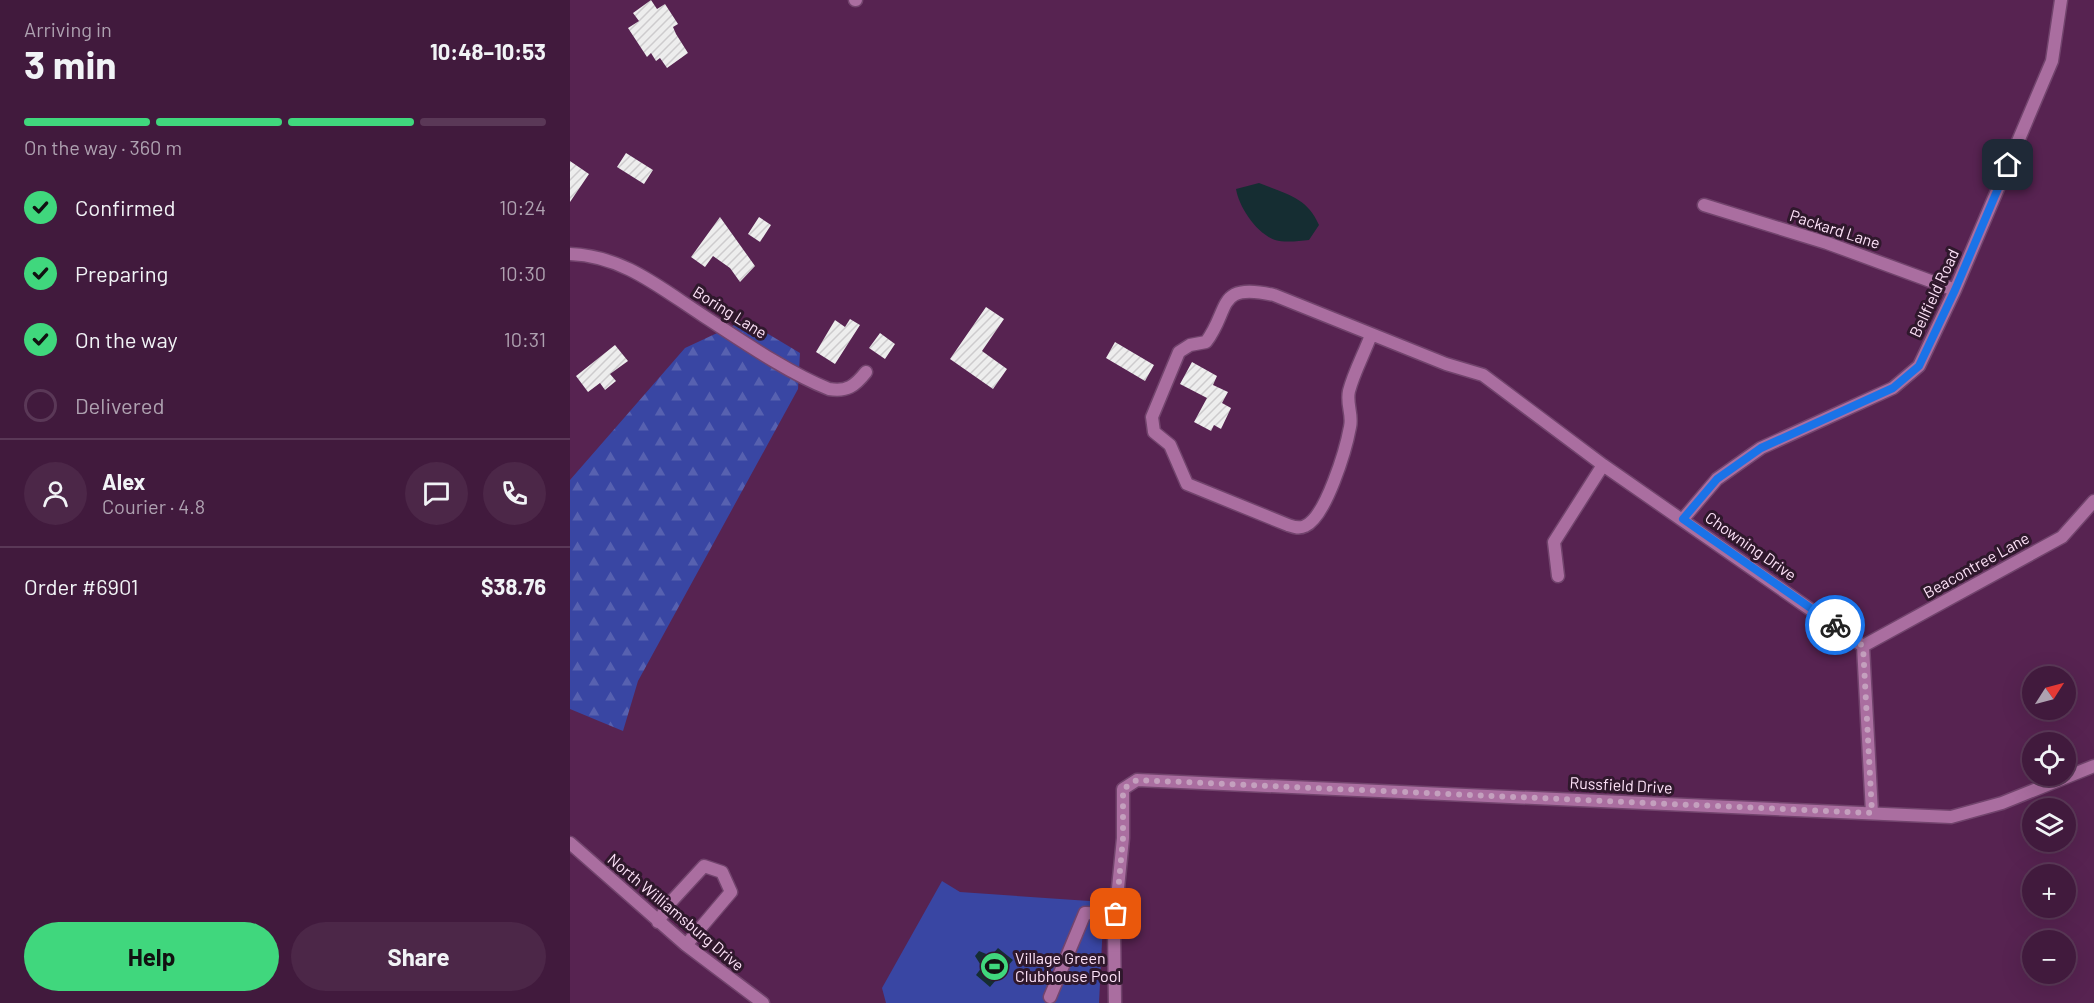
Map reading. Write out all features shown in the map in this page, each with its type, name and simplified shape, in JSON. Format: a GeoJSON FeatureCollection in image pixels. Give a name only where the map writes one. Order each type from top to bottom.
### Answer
{"type":"FeatureCollection","features":[{"type":"Feature","properties":{"kind":"street","name":"Bellfield Road"},"geometry":{"type":"LineString","coordinates":[[1683,519],[1717,479],[1761,448],[1893,388],[1919,366],[1955,290],[2052,61],[2061,0]]}},
{"type":"Feature","properties":{"kind":"street","name":"Packard Lane"},"geometry":{"type":"LineString","coordinates":[[1704,205],[1827,243],[1955,290]]}},
{"type":"Feature","properties":{"kind":"street","name":"Boring Lane"},"geometry":{"type":"LineString","coordinates":[[570,254],[607,260],[631,268],[712,321],[829,389],[846,390],[854,387],[866,372]]}},
{"type":"Feature","properties":{"kind":"street"},"geometry":{"type":"LineString","coordinates":[[1256,291],[1274,295],[1371,335],[1349,391],[1347,404],[1351,424],[1336,473],[1317,517],[1307,525],[1298,528],[1287,525],[1187,484],[1170,445],[1154,432],[1152,417],[1179,352],[1190,345],[1206,342],[1225,302],[1232,296],[1256,291]]}},
{"type":"Feature","properties":{"kind":"street","name":"Chowning Drive"},"geometry":{"type":"LineString","coordinates":[[1371,335],[1455,368],[1483,375],[1603,465],[1863,646]]}},
{"type":"Feature","properties":{"kind":"street"},"geometry":{"type":"LineString","coordinates":[[1558,576],[1554,542],[1603,465]]}},
{"type":"Feature","properties":{"kind":"street","name":"Beacontree Lane"},"geometry":{"type":"LineString","coordinates":[[1863,646],[2062,537],[2094,501]]}},
{"type":"Feature","properties":{"kind":"street"},"geometry":{"type":"LineString","coordinates":[[1863,646],[1872,813]]}},
{"type":"Feature","properties":{"kind":"street","name":"Russfield Drive"},"geometry":{"type":"LineString","coordinates":[[1116,914],[1123,838],[1123,789],[1137,780],[1951,817],[2002,803],[2094,766]]}},
{"type":"Feature","properties":{"kind":"street","name":"North Williamsburg Drive"},"geometry":{"type":"LineString","coordinates":[[570,843],[658,922],[763,1003]]}},
{"type":"Feature","properties":{"kind":"street"},"geometry":{"type":"LineString","coordinates":[[658,922],[669,904],[704,866],[722,872],[730,891],[686,945]]}},
{"type":"Feature","properties":{"kind":"street"},"geometry":{"type":"LineString","coordinates":[[1050,997],[1085,913],[1116,914],[1115,1003]]}},
{"type":"Feature","properties":{"kind":"green space"},"geometry":{"type":"Polygon","coordinates":[[[745,320],[800,353],[798,389],[638,681],[623,731],[570,709],[570,480],[685,348],[745,320]]]}},
{"type":"Feature","properties":{"kind":"green space"},"geometry":{"type":"Polygon","coordinates":[[[942,881],[960,892],[1104,902],[1099,1003],[886,1003],[882,988],[942,881]]]}},
{"type":"Feature","properties":{"kind":"shaded area"},"geometry":{"type":"Polygon","coordinates":[[[1259,183],[1295,198],[1308,208],[1319,225],[1309,240],[1288,242],[1275,240],[1255,226],[1245,211],[1236,189],[1259,183]]]}},
{"type":"Feature","properties":{"kind":"shaded area","name":"Village Green Clubhouse Pool"},"geometry":{"type":"Polygon","coordinates":[[[998,948],[1013,960],[990,987],[976,975],[982,967],[975,956],[979,951],[991,956],[998,948]]]}},
{"type":"Feature","properties":{"kind":"building"},"geometry":{"type":"Polygon","coordinates":[[[651,0],[657,9],[665,4],[678,24],[673,27],[688,53],[667,68],[660,58],[656,61],[651,53],[647,57],[628,28],[639,21],[633,13],[651,0]]]}},
{"type":"Feature","properties":{"kind":"building"},"geometry":{"type":"Polygon","coordinates":[[[626,153],[653,170],[644,184],[617,167],[626,153]]]}},
{"type":"Feature","properties":{"kind":"building"},"geometry":{"type":"Polygon","coordinates":[[[570,161],[589,174],[570,202],[570,161]]]}},
{"type":"Feature","properties":{"kind":"building"},"geometry":{"type":"Polygon","coordinates":[[[720,217],[755,266],[740,282],[730,268],[713,256],[705,267],[691,257],[720,217]]]}},
{"type":"Feature","properties":{"kind":"building"},"geometry":{"type":"Polygon","coordinates":[[[759,217],[771,225],[760,242],[748,234],[759,217]]]}},
{"type":"Feature","properties":{"kind":"building"},"geometry":{"type":"Polygon","coordinates":[[[986,307],[1004,319],[982,351],[1007,369],[993,389],[950,359],[986,307]]]}},
{"type":"Feature","properties":{"kind":"building"},"geometry":{"type":"Polygon","coordinates":[[[850,319],[860,325],[835,364],[816,352],[835,320],[845,327],[850,319]]]}},
{"type":"Feature","properties":{"kind":"building"},"geometry":{"type":"Polygon","coordinates":[[[880,333],[895,344],[885,359],[869,348],[880,333]]]}},
{"type":"Feature","properties":{"kind":"building"},"geometry":{"type":"Polygon","coordinates":[[[1115,342],[1154,365],[1145,381],[1106,358],[1115,342]]]}},
{"type":"Feature","properties":{"kind":"building"},"geometry":{"type":"Polygon","coordinates":[[[615,345],[628,361],[610,374],[616,381],[605,390],[600,383],[588,392],[576,376],[615,345]]]}},
{"type":"Feature","properties":{"kind":"building"},"geometry":{"type":"Polygon","coordinates":[[[1192,362],[1217,376],[1213,385],[1228,392],[1222,403],[1231,408],[1221,429],[1214,425],[1211,431],[1194,422],[1207,398],[1180,384],[1192,362]]]}},
{"type":"Feature","properties":{"kind":"way so far"},"geometry":{"type":"LineString","coordinates":[[1116,914],[1123,838],[1123,789],[1137,780],[1872,813],[1863,646],[1835,625]]}},
{"type":"Feature","properties":{"kind":"place","name":"Village Green Clubhouse Pool"},"geometry":{"type":"Point","coordinates":[994,967]}},
{"type":"Feature","properties":{"kind":"route"},"geometry":{"type":"LineString","coordinates":[[1835,625],[1683,519],[1717,479],[1761,448],[1893,388],[1919,366],[1955,290],[2008,165]]}}]}
